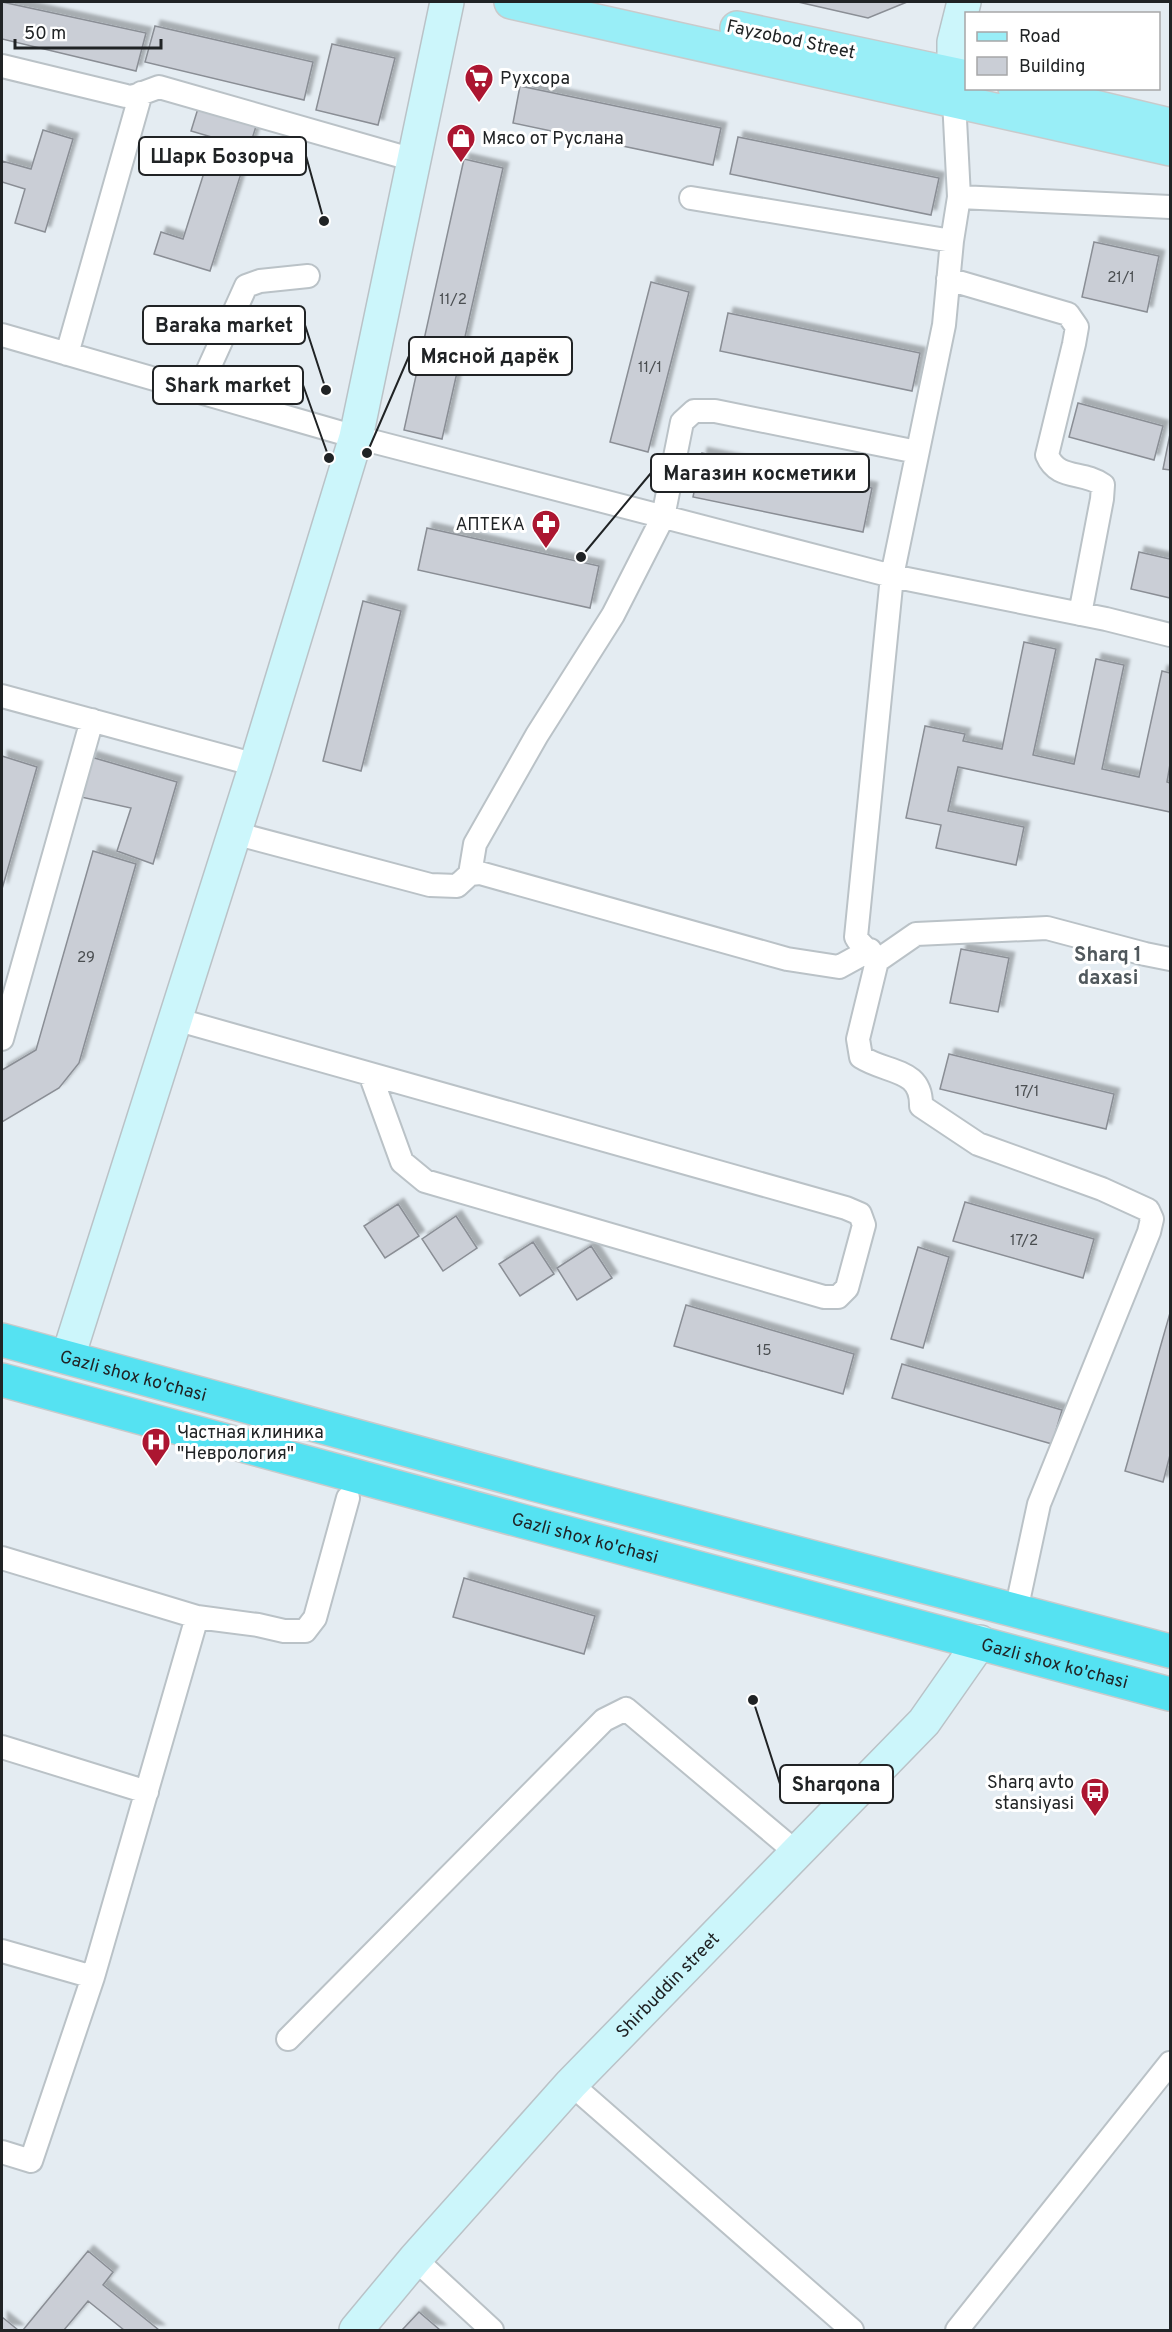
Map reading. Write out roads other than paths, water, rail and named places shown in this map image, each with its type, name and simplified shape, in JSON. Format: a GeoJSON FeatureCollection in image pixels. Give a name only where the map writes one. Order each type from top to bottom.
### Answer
{"type":"FeatureCollection","features":[{"type":"Feature","properties":{"kind":"highway","name":"Gazli shox ko'chasi"},"geometry":{"type":"LineString","coordinates":[[2,1340],[544,1487],[1170,1651]]}},
{"type":"Feature","properties":{"kind":"highway","name":"Gazli shox ko'chasi"},"geometry":{"type":"LineString","coordinates":[[2,1380],[1170,1694]]}},
{"type":"Feature","properties":{"kind":"main road"},"geometry":{"type":"LineString","coordinates":[[511,2],[958,84]]}},
{"type":"Feature","properties":{"kind":"main road","name":"Fayzobod Street"},"geometry":{"type":"LineString","coordinates":[[615,2],[958,84]]}},
{"type":"Feature","properties":{"kind":"main road"},"geometry":{"type":"LineString","coordinates":[[978,90],[1170,149]]}},
{"type":"Feature","properties":{"kind":"main road"},"geometry":{"type":"LineString","coordinates":[[1023,90],[1170,125]]}},
{"type":"Feature","properties":{"kind":"street"},"geometry":{"type":"LineString","coordinates":[[68,1357],[256,765],[356,437],[447,2]]}},
{"type":"Feature","properties":{"kind":"street"},"geometry":{"type":"LineString","coordinates":[[873,955],[860,944],[856,937],[892,576],[944,325],[952,241],[959,197],[958,84],[954,42],[964,2]]}},
{"type":"Feature","properties":{"kind":"street"},"geometry":{"type":"LineString","coordinates":[[2,66],[132,97],[159,87],[414,160]]}},
{"type":"Feature","properties":{"kind":"street"},"geometry":{"type":"LineString","coordinates":[[67,354],[141,93]]}},
{"type":"Feature","properties":{"kind":"street"},"geometry":{"type":"LineString","coordinates":[[959,197],[1170,207]]}},
{"type":"Feature","properties":{"kind":"street"},"geometry":{"type":"LineString","coordinates":[[691,198],[952,241]]}},
{"type":"Feature","properties":{"kind":"street"},"geometry":{"type":"LineString","coordinates":[[198,392],[246,285],[260,281],[308,276]]}},
{"type":"Feature","properties":{"kind":"street"},"geometry":{"type":"LineString","coordinates":[[948,279],[1068,314],[1077,327],[1047,455],[1052,466],[1060,472],[1092,478],[1102,485],[1102,498],[1080,614]]}},
{"type":"Feature","properties":{"kind":"street"},"geometry":{"type":"LineString","coordinates":[[2,335],[356,437],[892,576],[1080,614],[1170,635]]}},
{"type":"Feature","properties":{"kind":"street"},"geometry":{"type":"LineString","coordinates":[[234,833],[430,885],[458,886],[470,874],[475,844],[537,735],[614,615],[663,517],[682,422],[694,411],[715,411],[917,452]]}},
{"type":"Feature","properties":{"kind":"street"},"geometry":{"type":"LineString","coordinates":[[2,696],[256,765]]}},
{"type":"Feature","properties":{"kind":"street"},"geometry":{"type":"LineString","coordinates":[[2,1039],[92,720]]}},
{"type":"Feature","properties":{"kind":"street"},"geometry":{"type":"LineString","coordinates":[[470,874],[480,873],[788,959],[839,967],[873,955],[916,934],[1047,928],[1170,959]]}},
{"type":"Feature","properties":{"kind":"street"},"geometry":{"type":"LineString","coordinates":[[873,955],[858,1039],[861,1057],[874,1066],[912,1078],[922,1093],[921,1106],[978,1144],[1102,1189],[1148,1210],[1152,1219],[1149,1232],[1039,1504],[1016,1611]]}},
{"type":"Feature","properties":{"kind":"street"},"geometry":{"type":"LineString","coordinates":[[175,1019],[370,1074],[860,1214],[864,1225],[847,1288],[838,1297],[824,1297],[425,1181],[402,1162],[370,1074]]}},
{"type":"Feature","properties":{"kind":"street"},"geometry":{"type":"LineString","coordinates":[[2,1558],[197,1617],[285,1631],[305,1631],[315,1618],[348,1498]]}},
{"type":"Feature","properties":{"kind":"street"},"geometry":{"type":"LineString","coordinates":[[2,2152],[31,2161],[93,1977],[197,1617]]}},
{"type":"Feature","properties":{"kind":"street","name":"Shirbuddin street"},"geometry":{"type":"LineString","coordinates":[[356,2331],[415,2259],[571,2084],[924,1722],[980,1642]]}},
{"type":"Feature","properties":{"kind":"street"},"geometry":{"type":"LineString","coordinates":[[288,2038],[604,1720],[626,1709],[796,1853]]}},
{"type":"Feature","properties":{"kind":"street"},"geometry":{"type":"LineString","coordinates":[[2,1747],[147,1792]]}},
{"type":"Feature","properties":{"kind":"street"},"geometry":{"type":"LineString","coordinates":[[2,1951],[93,1977]]}},
{"type":"Feature","properties":{"kind":"street"},"geometry":{"type":"LineString","coordinates":[[957,2331],[1170,2063]]}},
{"type":"Feature","properties":{"kind":"street"},"geometry":{"type":"LineString","coordinates":[[571,2084],[852,2331]]}},
{"type":"Feature","properties":{"kind":"street"},"geometry":{"type":"LineString","coordinates":[[415,2259],[492,2331]]}},
{"type":"Feature","properties":{"kind":"place","name":"Рухсора"},"geometry":{"type":"Point","coordinates":[479,104]}},
{"type":"Feature","properties":{"kind":"place","name":"Мясо от Руслана"},"geometry":{"type":"Point","coordinates":[461,164]}},
{"type":"Feature","properties":{"kind":"place","name":"Шарк Бозорча"},"geometry":{"type":"Point","coordinates":[324,221]}},
{"type":"Feature","properties":{"kind":"place","name":"Baraka market"},"geometry":{"type":"Point","coordinates":[326,390]}},
{"type":"Feature","properties":{"kind":"place","name":"Мясной дарёк"},"geometry":{"type":"Point","coordinates":[367,453]}},
{"type":"Feature","properties":{"kind":"place","name":"Shark market"},"geometry":{"type":"Point","coordinates":[329,458]}},
{"type":"Feature","properties":{"kind":"place","name":"АПТЕКА"},"geometry":{"type":"Point","coordinates":[546,550]}},
{"type":"Feature","properties":{"kind":"place","name":"Магазин косметики"},"geometry":{"type":"Point","coordinates":[581,557]}},
{"type":"Feature","properties":{"kind":"place","name":"Частная клиника \"Неврология\""},"geometry":{"type":"Point","coordinates":[156,1468]}},
{"type":"Feature","properties":{"kind":"place","name":"Sharqona"},"geometry":{"type":"Point","coordinates":[753,1700]}},
{"type":"Feature","properties":{"kind":"place","name":"Sharq avto stansiyasi"},"geometry":{"type":"Point","coordinates":[1095,1818]}},
{"type":"Feature","properties":{"kind":"district","name":"Sharq 1 daxasi"},"geometry":{"type":"Point","coordinates":[1108,966]}}]}
